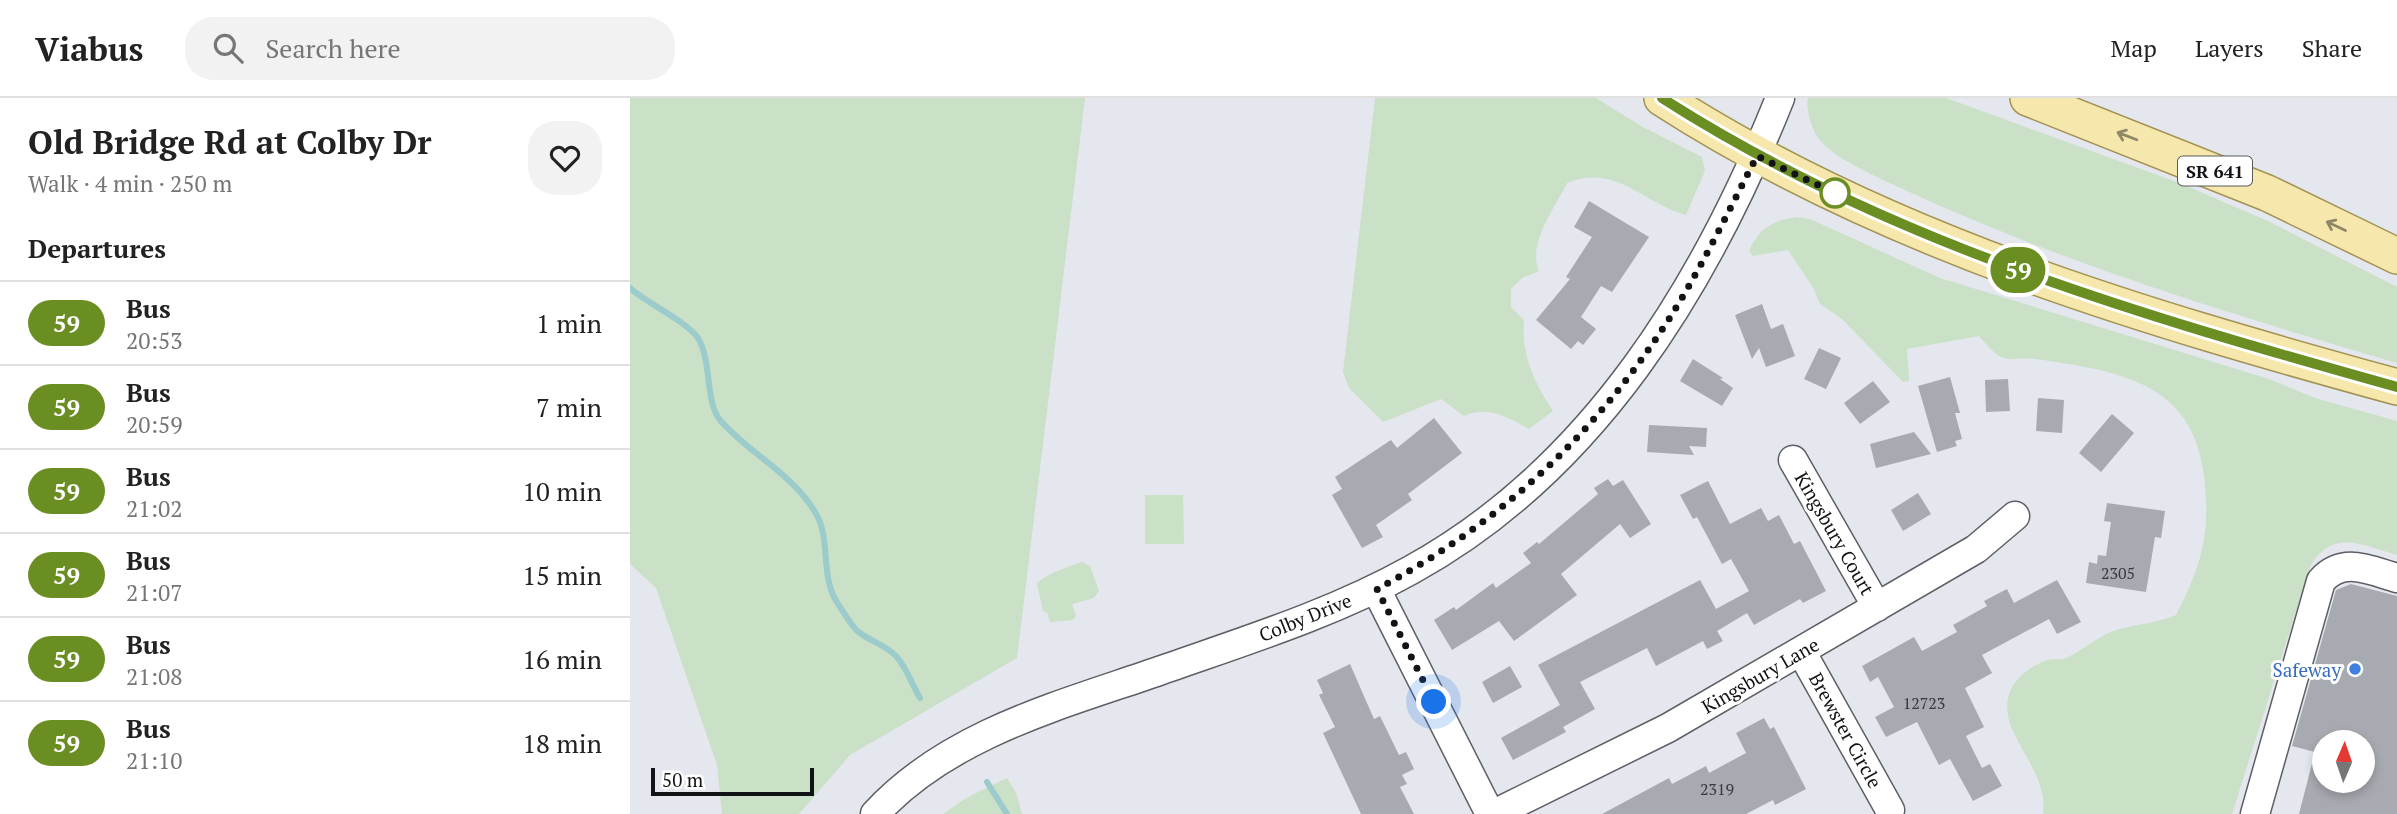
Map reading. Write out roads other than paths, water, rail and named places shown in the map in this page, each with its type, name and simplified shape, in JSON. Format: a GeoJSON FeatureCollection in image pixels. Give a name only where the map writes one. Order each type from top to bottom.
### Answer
{"type":"FeatureCollection","features":[{"type":"Feature","properties":{"kind":"main road"},"geometry":{"type":"LineString","coordinates":[[1662,98],[1757,156],[1930,236],[2153,317],[2397,387]]}},
{"type":"Feature","properties":{"kind":"main road","name":"SR 641"},"geometry":{"type":"LineString","coordinates":[[2028,98],[2158,147],[2267,193],[2397,256]]}},
{"type":"Feature","properties":{"kind":"street","name":"Colby Drive"},"geometry":{"type":"LineString","coordinates":[[875,814],[935,766],[995,731],[1294,624],[1377,589],[1440,554],[1488,520],[1550,467],[1598,417],[1670,317],[1757,156],[1780,98]]}},
{"type":"Feature","properties":{"kind":"street","name":"Kingsbury Court"},"geometry":{"type":"LineString","coordinates":[[1793,460],[1877,607]]}},
{"type":"Feature","properties":{"kind":"street","name":"Kingsbury Lane"},"geometry":{"type":"LineString","coordinates":[[1492,814],[1668,728],[1976,549],[2015,516]]}},
{"type":"Feature","properties":{"kind":"street"},"geometry":{"type":"LineString","coordinates":[[2255,814],[2321,581],[2338,567],[2353,565],[2397,578]]}},
{"type":"Feature","properties":{"kind":"street"},"geometry":{"type":"LineString","coordinates":[[1377,589],[1492,814]]}},
{"type":"Feature","properties":{"kind":"street","name":"Brewster Circle"},"geometry":{"type":"LineString","coordinates":[[1801,650],[1890,810]]}},
{"type":"Feature","properties":{"kind":"waterway"},"geometry":{"type":"LineString","coordinates":[[630,288],[685,325],[698,338],[705,358],[715,412],[731,432],[782,474],[805,498],[820,523],[829,582],[838,604],[857,631],[896,656],[920,698]]}},
{"type":"Feature","properties":{"kind":"waterway"},"geometry":{"type":"LineString","coordinates":[[987,782],[1007,814]]}},
{"type":"Feature","properties":{"kind":"place","name":"Safeway"},"geometry":{"type":"Point","coordinates":[2355,669]}}]}
